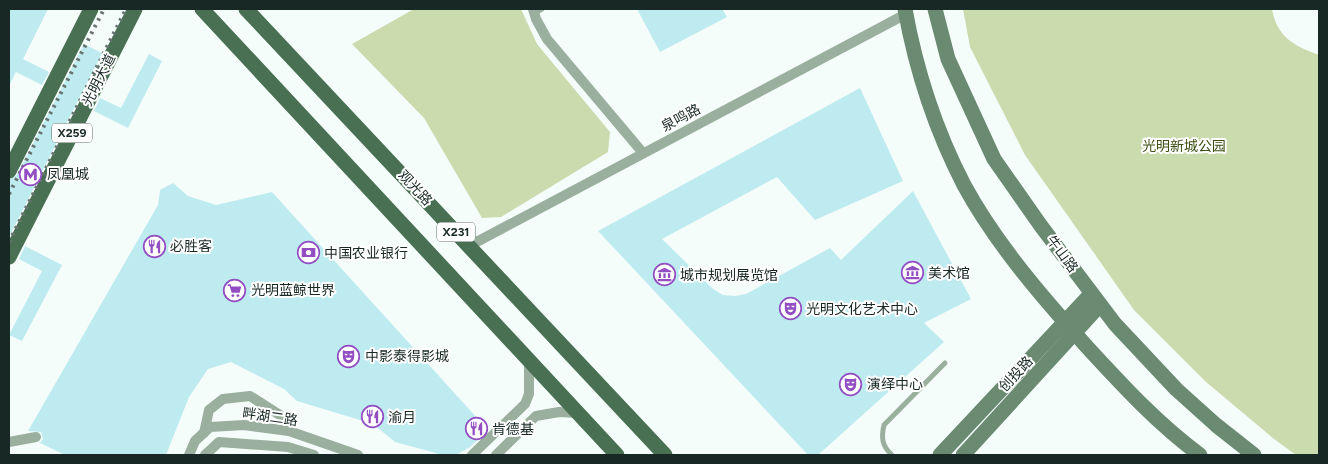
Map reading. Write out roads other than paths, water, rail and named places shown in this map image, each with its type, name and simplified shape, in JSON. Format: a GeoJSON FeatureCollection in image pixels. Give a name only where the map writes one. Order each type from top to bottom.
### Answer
{"type":"FeatureCollection","features":[{"type":"Feature","properties":{"kind":"main road","name":"X259"},"geometry":{"type":"LineString","coordinates":[[9,171],[91,9]]}},
{"type":"Feature","properties":{"kind":"main road","name":"光明大道"},"geometry":{"type":"LineString","coordinates":[[9,257],[135,9]]}},
{"type":"Feature","properties":{"kind":"main road","name":"X231"},"geometry":{"type":"LineString","coordinates":[[202,9],[617,455]]}},
{"type":"Feature","properties":{"kind":"main road","name":"观光路"},"geometry":{"type":"LineString","coordinates":[[246,9],[665,455]]}},
{"type":"Feature","properties":{"kind":"street","name":"牛山路"},"geometry":{"type":"LineString","coordinates":[[935,9],[948,59],[994,159],[1096,300],[1176,390],[1254,455]]}},
{"type":"Feature","properties":{"kind":"street"},"geometry":{"type":"LineString","coordinates":[[537,10],[547,39],[643,153]]}},
{"type":"Feature","properties":{"kind":"street"},"geometry":{"type":"LineString","coordinates":[[906,11],[925,93],[940,133],[965,186],[1002,244],[1070,327],[1130,394],[1180,440],[1200,455]]}},
{"type":"Feature","properties":{"kind":"street","name":"泉鸣路"},"geometry":{"type":"LineString","coordinates":[[469,246],[906,11]]}},
{"type":"Feature","properties":{"kind":"street","name":"创投路"},"geometry":{"type":"LineString","coordinates":[[940,455],[1096,300]]}},
{"type":"Feature","properties":{"kind":"street","name":"创投路"},"geometry":{"type":"LineString","coordinates":[[963,455],[1070,327]]}},
{"type":"Feature","properties":{"kind":"street"},"geometry":{"type":"LineString","coordinates":[[472,455],[525,404],[529,394],[529,361]]}},
{"type":"Feature","properties":{"kind":"street"},"geometry":{"type":"LineString","coordinates":[[189,455],[195,441],[204,433],[209,410],[222,399],[250,396],[283,417],[289,432]]}},
{"type":"Feature","properties":{"kind":"street"},"geometry":{"type":"LineString","coordinates":[[496,455],[536,416],[559,412],[578,413]]}},
{"type":"Feature","properties":{"kind":"street","name":"畔湖二路"},"geometry":{"type":"LineString","coordinates":[[204,433],[210,427],[244,425],[289,432],[358,455]]}},
{"type":"Feature","properties":{"kind":"street"},"geometry":{"type":"LineString","coordinates":[[9,442],[36,437]]}},
{"type":"Feature","properties":{"kind":"street","name":"畔湖二路"},"geometry":{"type":"LineString","coordinates":[[205,455],[219,442],[288,447],[314,455]]}},
{"type":"Feature","properties":{"kind":"lane"},"geometry":{"type":"LineString","coordinates":[[892,455],[886,449],[882,437],[884,425],[945,363]]}},
{"type":"Feature","properties":{"kind":"railway"},"geometry":{"type":"LineString","coordinates":[[9,194],[104,9]]}},
{"type":"Feature","properties":{"kind":"railway"},"geometry":{"type":"LineString","coordinates":[[9,242],[126,9]]}},
{"type":"Feature","properties":{"kind":"place","name":"凤凰城"},"geometry":{"type":"Point","coordinates":[31,174]}},
{"type":"Feature","properties":{"kind":"place","name":"必胜客"},"geometry":{"type":"Point","coordinates":[154,246]}},
{"type":"Feature","properties":{"kind":"place","name":"中国农业银行"},"geometry":{"type":"Point","coordinates":[308,253]}},
{"type":"Feature","properties":{"kind":"place","name":"美术馆"},"geometry":{"type":"Point","coordinates":[912,273]}},
{"type":"Feature","properties":{"kind":"place","name":"城市规划展览馆"},"geometry":{"type":"Point","coordinates":[664,275]}},
{"type":"Feature","properties":{"kind":"place","name":"光明蓝鲸世界"},"geometry":{"type":"Point","coordinates":[235,290]}},
{"type":"Feature","properties":{"kind":"place","name":"光明文化艺术中心"},"geometry":{"type":"Point","coordinates":[790,309]}},
{"type":"Feature","properties":{"kind":"place","name":"中影泰得影城"},"geometry":{"type":"Point","coordinates":[349,356]}},
{"type":"Feature","properties":{"kind":"place","name":"演绎中心"},"geometry":{"type":"Point","coordinates":[851,384]}},
{"type":"Feature","properties":{"kind":"place","name":"渝月"},"geometry":{"type":"Point","coordinates":[372,417]}},
{"type":"Feature","properties":{"kind":"place","name":"肯德基"},"geometry":{"type":"Point","coordinates":[476,429]}},
{"type":"Feature","properties":{"kind":"park label","name":"光明新城公园"},"geometry":{"type":"Point","coordinates":[1184,146]}}]}
